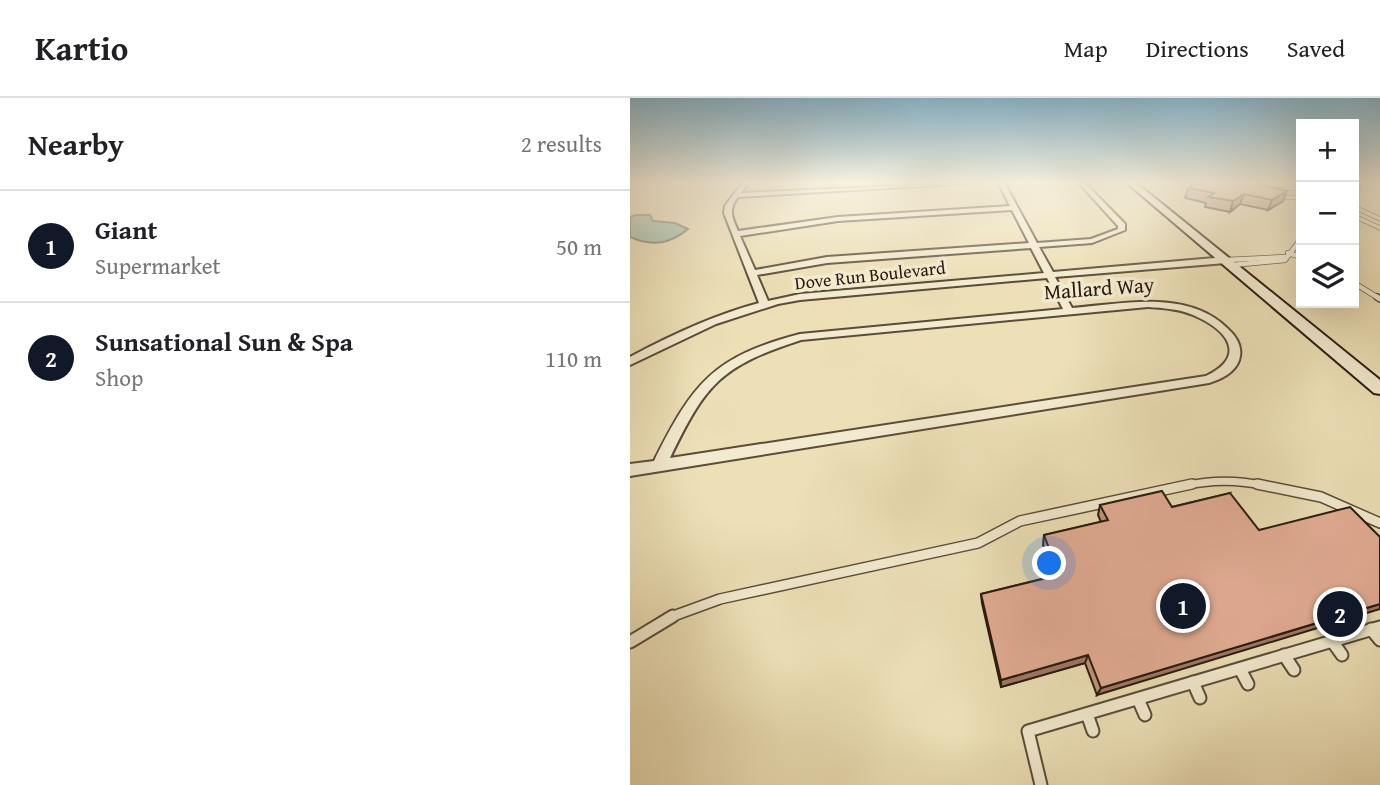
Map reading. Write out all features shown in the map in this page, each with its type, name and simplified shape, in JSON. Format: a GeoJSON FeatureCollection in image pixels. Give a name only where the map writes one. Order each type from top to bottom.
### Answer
{"type":"FeatureCollection","features":[{"type":"Feature","properties":{"kind":"street"},"geometry":{"type":"LineString","coordinates":[[727,214],[764,303]]}},
{"type":"Feature","properties":{"kind":"street"},"geometry":{"type":"LineString","coordinates":[[736,233],[838,219],[917,214]]}},
{"type":"Feature","properties":{"kind":"street"},"geometry":{"type":"LineString","coordinates":[[1016,214],[1069,310]]}},
{"type":"Feature","properties":{"kind":"street"},"geometry":{"type":"LineString","coordinates":[[752,273],[827,260],[1103,239],[1121,230],[1122,226],[1112,214]]}},
{"type":"Feature","properties":{"kind":"street"},"geometry":{"type":"LineString","coordinates":[[1170,214],[1380,389]]}},
{"type":"Feature","properties":{"kind":"street","name":"Dove Run Boulevard"},"geometry":{"type":"LineString","coordinates":[[630,362],[706,322],[764,303],[832,293],[1229,262]]}},
{"type":"Feature","properties":{"kind":"street","name":"Mallard Way"},"geometry":{"type":"LineString","coordinates":[[630,470],[1209,379],[1225,373],[1234,365],[1237,355],[1234,343],[1213,321],[1198,313],[1166,305],[1148,304],[800,337],[747,355],[718,372],[688,404],[659,465]]}},
{"type":"Feature","properties":{"kind":"lane"},"geometry":{"type":"LineString","coordinates":[[1359,218],[1380,228]]}},
{"type":"Feature","properties":{"kind":"lane"},"geometry":{"type":"LineString","coordinates":[[1229,262],[1285,260],[1296,245]]}},
{"type":"Feature","properties":{"kind":"lane"},"geometry":{"type":"LineString","coordinates":[[1286,255],[1296,256]]}},
{"type":"Feature","properties":{"kind":"lane"},"geometry":{"type":"LineString","coordinates":[[1359,286],[1380,299]]}},
{"type":"Feature","properties":{"kind":"lane"},"geometry":{"type":"LineString","coordinates":[[630,642],[666,619],[720,599],[978,543],[1020,521],[1202,482],[1247,482],[1321,497],[1380,523]]}},
{"type":"Feature","properties":{"kind":"lane"},"geometry":{"type":"LineString","coordinates":[[1041,785],[1028,731],[1376,628],[1380,640]]}},
{"type":"Feature","properties":{"kind":"lane"},"geometry":{"type":"LineString","coordinates":[[1332,641],[1342,655]]}},
{"type":"Feature","properties":{"kind":"lane"},"geometry":{"type":"LineString","coordinates":[[1284,655],[1294,670]]}},
{"type":"Feature","properties":{"kind":"lane"},"geometry":{"type":"LineString","coordinates":[[1240,668],[1248,684]]}},
{"type":"Feature","properties":{"kind":"lane"},"geometry":{"type":"LineString","coordinates":[[1193,682],[1200,698]]}},
{"type":"Feature","properties":{"kind":"lane"},"geometry":{"type":"LineString","coordinates":[[1138,699],[1144,715]]}},
{"type":"Feature","properties":{"kind":"lane"},"geometry":{"type":"LineString","coordinates":[[1087,714],[1093,732]]}},
{"type":"Feature","properties":{"kind":"shaded area"},"geometry":{"type":"Polygon","coordinates":[[[650,215],[653,221],[675,223],[688,229],[668,241],[653,243],[638,240],[630,237],[630,217],[650,215]]]}},
{"type":"Feature","properties":{"kind":"building"},"geometry":{"type":"Polygon","coordinates":[[[1162,491],[1172,507],[1230,493],[1259,530],[1350,507],[1380,537],[1380,604],[1101,688],[1088,655],[1001,680],[981,594],[1059,575],[1044,535],[1108,520],[1100,505],[1162,491]]]}},
{"type":"Feature","properties":{"kind":"place","name":"Giant"},"geometry":{"type":"Point","coordinates":[1183,606]}},
{"type":"Feature","properties":{"kind":"place","name":"Sunsational Sun & Spa"},"geometry":{"type":"Point","coordinates":[1340,614]}}]}
